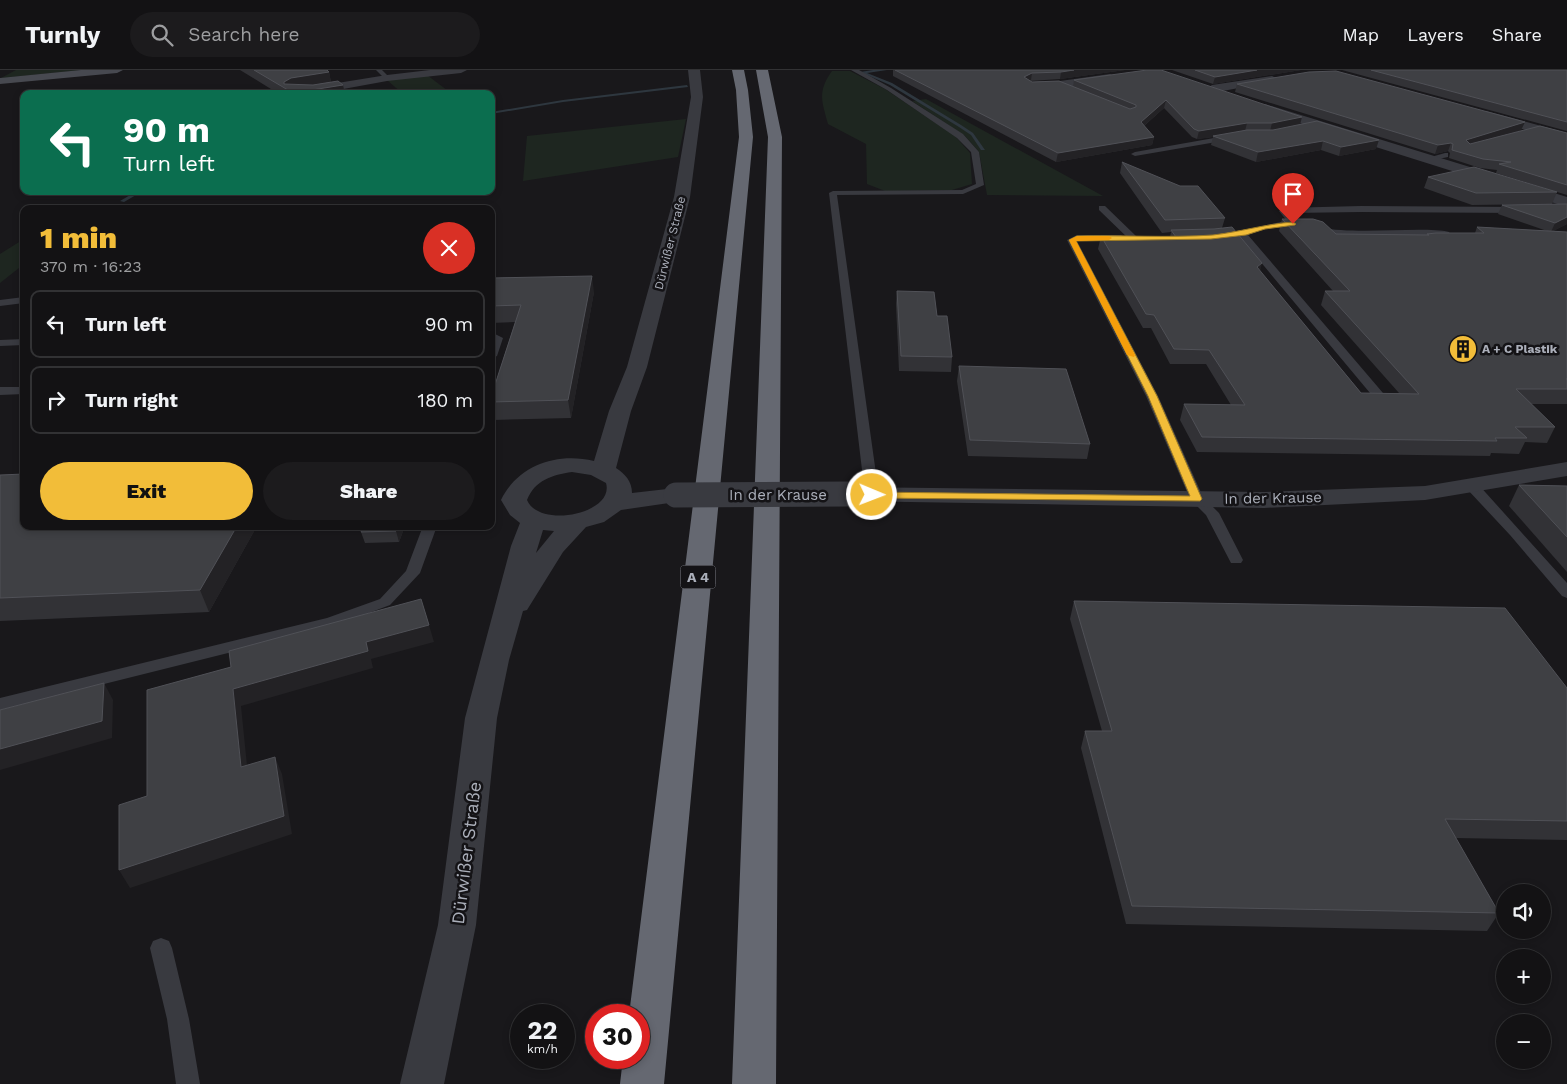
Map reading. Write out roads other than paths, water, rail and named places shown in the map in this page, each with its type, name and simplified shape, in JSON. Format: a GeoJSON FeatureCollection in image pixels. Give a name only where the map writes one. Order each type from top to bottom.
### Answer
{"type":"FeatureCollection","features":[{"type":"Feature","properties":{"kind":"highway","name":"A 4"},"geometry":{"type":"LineString","coordinates":[[642,1084],[746,137],[742,90],[738,70]]}},
{"type":"Feature","properties":{"kind":"highway"},"geometry":{"type":"LineString","coordinates":[[754,1084],[775,138],[762,70]]}},
{"type":"Feature","properties":{"kind":"main road"},"geometry":{"type":"LineString","coordinates":[[0,81],[117,70]]}},
{"type":"Feature","properties":{"kind":"street"},"geometry":{"type":"LineString","coordinates":[[312,90],[383,74],[461,70]]}},
{"type":"Feature","properties":{"kind":"street","name":"Dürwißer Straße"},"geometry":{"type":"LineString","coordinates":[[572,465],[620,412],[637,368],[682,197],[697,97],[694,70]]}},
{"type":"Feature","properties":{"kind":"street"},"geometry":{"type":"LineString","coordinates":[[1031,85],[1061,87],[1118,76]]}},
{"type":"Feature","properties":{"kind":"street"},"geometry":{"type":"LineString","coordinates":[[1288,77],[1207,88],[1428,159],[1565,207]]}},
{"type":"Feature","properties":{"kind":"street"},"geometry":{"type":"LineString","coordinates":[[1475,111],[1567,137]]}},
{"type":"Feature","properties":{"kind":"street","name":"Dürwißer Straße"},"geometry":{"type":"LineString","coordinates":[[620,412],[622,489]]}},
{"type":"Feature","properties":{"kind":"street"},"geometry":{"type":"LineString","coordinates":[[572,465],[589,466],[622,489],[593,517],[577,522],[547,523],[534,520],[519,511],[514,500],[518,487],[531,476],[550,468],[572,465]]}},
{"type":"Feature","properties":{"kind":"street","name":"In der Krause"},"geometry":{"type":"LineString","coordinates":[[622,489],[676,495],[860,495],[1264,500],[1424,493],[1567,469]]}},
{"type":"Feature","properties":{"kind":"street","name":"Dürwißer Straße"},"geometry":{"type":"LineString","coordinates":[[422,1084],[458,925],[482,718],[494,660],[506,622],[524,546],[534,520]]}},
{"type":"Feature","properties":{"kind":"street","name":"Dürwißer Straße"},"geometry":{"type":"LineString","coordinates":[[506,622],[552,548],[577,522]]}},
{"type":"Feature","properties":{"kind":"lane"},"geometry":{"type":"LineString","coordinates":[[854,70],[889,88],[960,136],[975,152],[980,185],[963,192],[833,193],[860,495]]}},
{"type":"Feature","properties":{"kind":"lane"},"geometry":{"type":"LineString","coordinates":[[1306,129],[1321,125]]}},
{"type":"Feature","properties":{"kind":"lane"},"geometry":{"type":"LineString","coordinates":[[1519,134],[1539,129]]}},
{"type":"Feature","properties":{"kind":"lane"},"geometry":{"type":"LineString","coordinates":[[1135,154],[1236,136]]}},
{"type":"Feature","properties":{"kind":"lane"},"geometry":{"type":"LineString","coordinates":[[1428,159],[1445,155]]}},
{"type":"Feature","properties":{"kind":"lane"},"geometry":{"type":"LineString","coordinates":[[1102,208],[1138,238],[1077,238],[1072,240],[1152,396],[1197,499],[1212,512],[1236,560]]}},
{"type":"Feature","properties":{"kind":"lane"},"geometry":{"type":"LineString","coordinates":[[1293,224],[1283,211],[1361,208],[1528,210]]}},
{"type":"Feature","properties":{"kind":"lane"},"geometry":{"type":"LineString","coordinates":[[1211,237],[1241,233],[1264,227],[1293,224],[1336,233],[1455,234]]}},
{"type":"Feature","properties":{"kind":"lane"},"geometry":{"type":"LineString","coordinates":[[1241,233],[1379,396]]}},
{"type":"Feature","properties":{"kind":"lane"},"geometry":{"type":"LineString","coordinates":[[0,303],[20,300]]}},
{"type":"Feature","properties":{"kind":"lane"},"geometry":{"type":"LineString","coordinates":[[0,343],[20,342]]}},
{"type":"Feature","properties":{"kind":"lane"},"geometry":{"type":"LineString","coordinates":[[0,390],[20,390]]}},
{"type":"Feature","properties":{"kind":"lane"},"geometry":{"type":"LineString","coordinates":[[1472,486],[1515,532],[1567,593]]}},
{"type":"Feature","properties":{"kind":"lane"},"geometry":{"type":"LineString","coordinates":[[0,704],[332,622],[385,602],[413,573],[429,530]]}},
{"type":"Feature","properties":{"kind":"lane"},"geometry":{"type":"LineString","coordinates":[[162,948],[178,1019],[188,1084]]}},
{"type":"Feature","properties":{"kind":"waterway"},"geometry":{"type":"LineString","coordinates":[[885,70],[862,72],[891,84],[960,126],[972,134],[983,149]]}},
{"type":"Feature","properties":{"kind":"waterway"},"geometry":{"type":"LineString","coordinates":[[495,112],[563,101],[687,86]]}},
{"type":"Feature","properties":{"kind":"waterway"},"geometry":{"type":"LineString","coordinates":[[122,201],[133,195]]}},
{"type":"Feature","properties":{"kind":"place","name":"A + C Plastik"},"geometry":{"type":"Point","coordinates":[1463,349]}}]}
